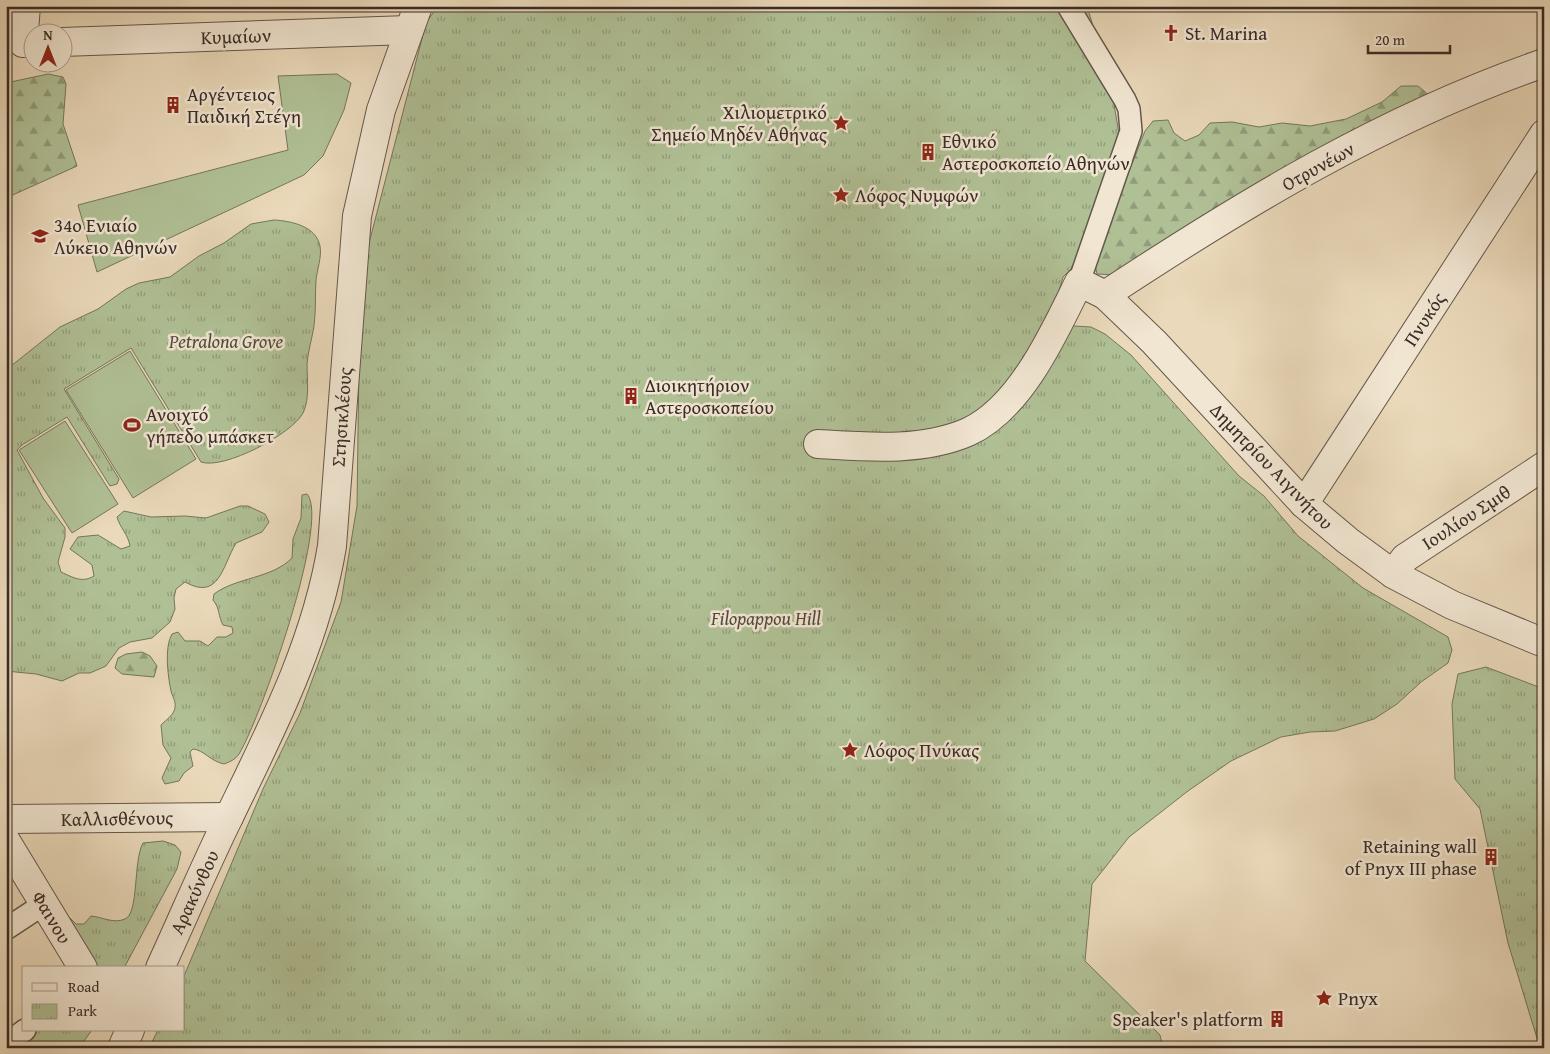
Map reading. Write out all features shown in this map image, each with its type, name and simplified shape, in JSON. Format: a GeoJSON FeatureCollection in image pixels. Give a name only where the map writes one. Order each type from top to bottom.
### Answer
{"type":"FeatureCollection","features":[{"type":"Feature","properties":{"kind":"street"},"geometry":{"type":"LineString","coordinates":[[21,44],[26,6]]}},
{"type":"Feature","properties":{"kind":"street"},"geometry":{"type":"LineString","coordinates":[[818,444],[897,446],[930,443],[968,432],[998,410],[1029,373],[1053,335],[1079,282],[1131,131],[1131,120],[1125,100],[1068,6]]}},
{"type":"Feature","properties":{"kind":"street","name":"Κυμαίων"},"geometry":{"type":"LineString","coordinates":[[72,41],[414,18]]}},
{"type":"Feature","properties":{"kind":"street","name":"Στησικλέους"},"geometry":{"type":"LineString","coordinates":[[229,817],[280,714],[299,667],[328,566],[357,216],[380,110],[414,18]]}},
{"type":"Feature","properties":{"kind":"street","name":"Οτρυνέων"},"geometry":{"type":"LineString","coordinates":[[1105,295],[1186,242],[1318,164],[1423,112],[1544,62]]}},
{"type":"Feature","properties":{"kind":"street","name":"Πνυκός"},"geometry":{"type":"LineString","coordinates":[[1304,504],[1544,134]]}},
{"type":"Feature","properties":{"kind":"street","name":"Δημητρίου Αιγινήτου"},"geometry":{"type":"LineString","coordinates":[[1079,282],[1105,295],[1154,342],[1304,504],[1348,541],[1393,574],[1452,605],[1544,643]]}},
{"type":"Feature","properties":{"kind":"street","name":"Ιουλίου Σμιθ"},"geometry":{"type":"LineString","coordinates":[[1393,574],[1404,558],[1544,466]]}},
{"type":"Feature","properties":{"kind":"street","name":"Καλλισθένους"},"geometry":{"type":"LineString","coordinates":[[6,819],[229,817]]}},
{"type":"Feature","properties":{"kind":"street","name":"Αρακύνθου"},"geometry":{"type":"LineString","coordinates":[[161,966],[229,817]]}},
{"type":"Feature","properties":{"kind":"street","name":"Φαινου"},"geometry":{"type":"LineString","coordinates":[[6,841],[81,966]]}},
{"type":"Feature","properties":{"kind":"street"},"geometry":{"type":"LineString","coordinates":[[6,930],[44,904]]}},
{"type":"Feature","properties":{"kind":"street"},"geometry":{"type":"LineString","coordinates":[[6,1044],[22,1032]]}},
{"type":"Feature","properties":{"kind":"street"},"geometry":{"type":"LineString","coordinates":[[122,1048],[129,1032]]}},
{"type":"Feature","properties":{"kind":"green space","name":"Filopappou Hill"},"geometry":{"type":"Polygon","coordinates":[[[438,6],[1087,6],[1096,36],[1114,73],[1114,104],[1119,134],[1076,264],[1063,277],[1053,312],[1074,326],[1091,327],[1105,334],[1131,355],[1239,476],[1264,496],[1298,536],[1363,588],[1448,637],[1452,650],[1448,663],[1421,682],[1397,704],[1374,719],[1335,731],[1310,732],[1281,737],[1231,761],[1188,791],[1129,837],[1092,884],[1085,961],[1160,1035],[1163,1048],[149,1048],[157,1032],[185,1032],[185,974],[263,789],[300,713],[341,602],[357,506],[359,363],[367,251],[426,23],[438,6]]]}},
{"type":"Feature","properties":{"kind":"green space"},"geometry":{"type":"Polygon","coordinates":[[[48,74],[63,77],[66,84],[63,124],[77,166],[6,198],[6,83],[48,74]]]}},
{"type":"Feature","properties":{"kind":"green space"},"geometry":{"type":"Polygon","coordinates":[[[337,74],[351,83],[344,110],[323,156],[304,175],[97,272],[78,205],[288,150],[278,76],[337,74]]]}},
{"type":"Feature","properties":{"kind":"green space"},"geometry":{"type":"Polygon","coordinates":[[[1401,86],[1418,86],[1431,97],[1118,275],[1097,274],[1094,260],[1145,131],[1153,121],[1168,120],[1174,133],[1185,141],[1199,135],[1210,123],[1232,122],[1259,127],[1282,123],[1310,126],[1346,119],[1382,102],[1401,86]]]}},
{"type":"Feature","properties":{"kind":"green space","name":"Petralona Grove"},"geometry":{"type":"Polygon","coordinates":[[[274,220],[295,223],[308,229],[318,239],[320,246],[314,326],[307,364],[307,402],[303,413],[286,431],[240,456],[212,463],[201,462],[131,348],[64,389],[119,479],[117,484],[110,486],[67,417],[17,450],[43,498],[65,528],[65,537],[58,562],[61,572],[78,579],[94,576],[92,565],[70,549],[78,537],[98,535],[121,549],[130,546],[117,517],[124,511],[151,517],[185,516],[206,518],[240,506],[248,506],[265,514],[269,522],[262,532],[236,543],[223,571],[212,584],[205,587],[196,587],[185,582],[176,589],[174,598],[175,609],[170,622],[152,638],[130,642],[119,648],[106,666],[90,673],[79,673],[62,681],[36,674],[6,671],[6,370],[60,327],[98,309],[126,289],[139,283],[170,277],[199,256],[224,243],[251,224],[274,220]]]}},
{"type":"Feature","properties":{"kind":"green space","name":"Ανοιχτό γήπεδο μπάσκετ"},"geometry":{"type":"Polygon","coordinates":[[[130,351],[196,459],[133,498],[66,390],[130,351]]]}},
{"type":"Feature","properties":{"kind":"green space","name":"Ανοιχτό γήπεδο μπάσκετ"},"geometry":{"type":"Polygon","coordinates":[[[65,421],[118,504],[72,533],[19,450],[65,421]]]}},
{"type":"Feature","properties":{"kind":"green space"},"geometry":{"type":"Polygon","coordinates":[[[307,494],[312,512],[309,542],[301,580],[276,665],[249,735],[238,756],[224,764],[215,761],[201,751],[193,749],[190,752],[193,766],[184,773],[179,781],[165,784],[162,778],[171,758],[163,745],[161,725],[175,710],[167,662],[168,646],[172,634],[178,632],[185,641],[200,641],[208,646],[217,637],[226,637],[233,633],[232,627],[223,625],[213,600],[214,594],[233,584],[274,570],[292,558],[293,539],[301,518],[302,495],[307,494]]]}},
{"type":"Feature","properties":{"kind":"green space"},"geometry":{"type":"Polygon","coordinates":[[[142,652],[150,656],[157,666],[154,677],[122,674],[115,668],[118,658],[126,654],[142,652]]]}},
{"type":"Feature","properties":{"kind":"green space"},"geometry":{"type":"Polygon","coordinates":[[[1486,667],[1544,689],[1544,1048],[1540,1048],[1508,943],[1480,809],[1455,779],[1452,704],[1458,674],[1486,667]]]}},
{"type":"Feature","properties":{"kind":"green space"},"geometry":{"type":"Polygon","coordinates":[[[163,841],[175,845],[181,852],[177,869],[125,966],[94,966],[63,919],[70,918],[76,924],[84,924],[91,916],[112,921],[125,919],[132,908],[138,862],[143,843],[163,841]]]}},
{"type":"Feature","properties":{"kind":"green space"},"geometry":{"type":"Polygon","coordinates":[[[35,1032],[91,1032],[79,1048],[23,1048],[35,1032]]]}},
{"type":"Feature","properties":{"kind":"place","name":"St. Marina"},"geometry":{"type":"Point","coordinates":[1171,33]}},
{"type":"Feature","properties":{"kind":"place","name":"Αργέντειος Παιδική Στέγη"},"geometry":{"type":"Point","coordinates":[173,105]}},
{"type":"Feature","properties":{"kind":"place","name":"Χιλιομετρικό Σημείο Μηδέν Αθήνας"},"geometry":{"type":"Point","coordinates":[841,123]}},
{"type":"Feature","properties":{"kind":"place","name":"Εθνικό Αστεροσκοπείο Αθηνών"},"geometry":{"type":"Point","coordinates":[928,152]}},
{"type":"Feature","properties":{"kind":"place","name":"Λόφος Νυμφών"},"geometry":{"type":"Point","coordinates":[841,195]}},
{"type":"Feature","properties":{"kind":"place","name":"34ο Ενιαίο Λύκειο Αθηνών"},"geometry":{"type":"Point","coordinates":[40,236]}},
{"type":"Feature","properties":{"kind":"place","name":"Διοικητήριον Αστεροσκοπείου"},"geometry":{"type":"Point","coordinates":[631,396]}},
{"type":"Feature","properties":{"kind":"place","name":"Ανοιχτό γήπεδο μπάσκετ"},"geometry":{"type":"Point","coordinates":[132,425]}},
{"type":"Feature","properties":{"kind":"place","name":"Λόφος Πνύκας"},"geometry":{"type":"Point","coordinates":[850,750]}},
{"type":"Feature","properties":{"kind":"place","name":"Retaining wall of Pnyx III phase"},"geometry":{"type":"Point","coordinates":[1491,857]}},
{"type":"Feature","properties":{"kind":"place","name":"Pnyx"},"geometry":{"type":"Point","coordinates":[1324,998]}},
{"type":"Feature","properties":{"kind":"place","name":"Speaker's platform"},"geometry":{"type":"Point","coordinates":[1277,1019]}}]}
